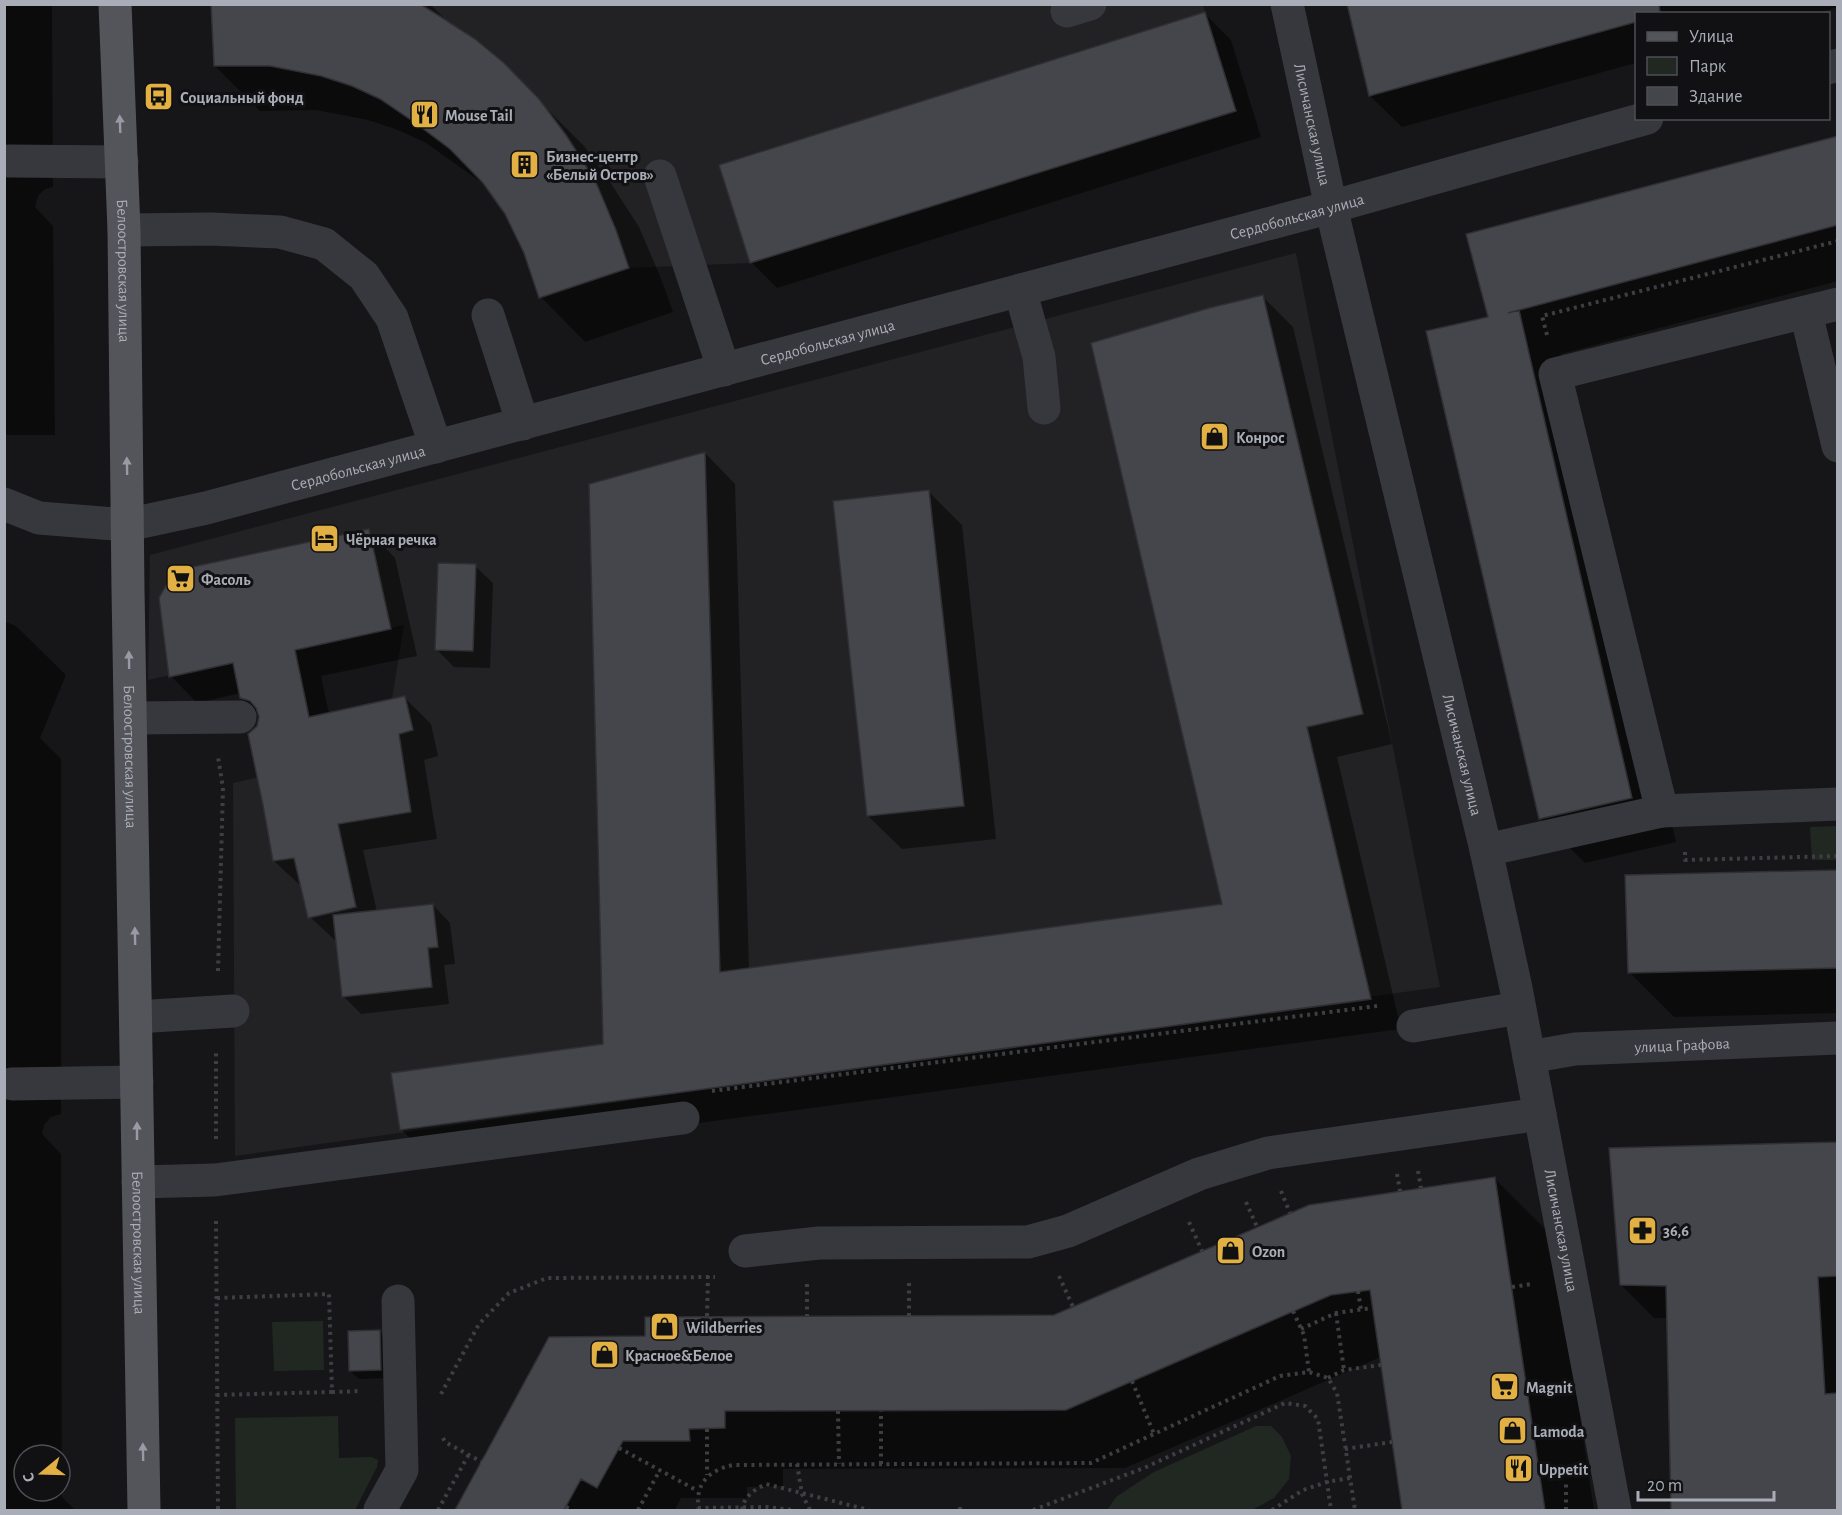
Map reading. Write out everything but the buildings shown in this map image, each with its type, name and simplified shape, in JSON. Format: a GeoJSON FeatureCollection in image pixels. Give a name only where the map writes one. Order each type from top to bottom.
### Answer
{"type":"FeatureCollection","features":[{"type":"Feature","properties":{"kind":"main road","name":"Белоостровская улица"},"geometry":{"type":"LineString","coordinates":[[115,4],[124,230],[144,1510]]}},
{"type":"Feature","properties":{"kind":"street","name":"Лисичанская улица"},"geometry":{"type":"LineString","coordinates":[[1287,4],[1331,207],[1486,850],[1529,1057],[1615,1510]]}},
{"type":"Feature","properties":{"kind":"street","name":"Сердобольская улица"},"geometry":{"type":"LineString","coordinates":[[4,504],[39,518],[127,525],[207,508],[1331,207],[1640,120]]}},
{"type":"Feature","properties":{"kind":"street"},"geometry":{"type":"LineString","coordinates":[[9,161],[122,162]]}},
{"type":"Feature","properties":{"kind":"street"},"geometry":{"type":"LineString","coordinates":[[660,176],[724,370]]}},
{"type":"Feature","properties":{"kind":"street"},"geometry":{"type":"LineString","coordinates":[[124,230],[211,229],[280,232],[324,244],[364,276],[392,318],[436,447]]}},
{"type":"Feature","properties":{"kind":"street"},"geometry":{"type":"LineString","coordinates":[[1020,290],[1039,357],[1044,408]]}},
{"type":"Feature","properties":{"kind":"street"},"geometry":{"type":"LineString","coordinates":[[1673,811],[1555,374],[1838,304]]}},
{"type":"Feature","properties":{"kind":"street"},"geometry":{"type":"LineString","coordinates":[[1806,313],[1838,446]]}},
{"type":"Feature","properties":{"kind":"street"},"geometry":{"type":"LineString","coordinates":[[488,315],[523,423]]}},
{"type":"Feature","properties":{"kind":"street"},"geometry":{"type":"LineString","coordinates":[[130,718],[240,717]]}},
{"type":"Feature","properties":{"kind":"street"},"geometry":{"type":"LineString","coordinates":[[1486,850],[1673,811],[1838,804]]}},
{"type":"Feature","properties":{"kind":"street"},"geometry":{"type":"LineString","coordinates":[[1413,1026],[1519,1008]]}},
{"type":"Feature","properties":{"kind":"street"},"geometry":{"type":"LineString","coordinates":[[136,1017],[233,1011]]}},
{"type":"Feature","properties":{"kind":"street","name":"улица Графова"},"geometry":{"type":"LineString","coordinates":[[1529,1057],[1575,1050],[1838,1038]]}},
{"type":"Feature","properties":{"kind":"street"},"geometry":{"type":"LineString","coordinates":[[12,1084],[137,1082]]}},
{"type":"Feature","properties":{"kind":"street"},"geometry":{"type":"LineString","coordinates":[[745,1251],[819,1243],[1028,1242],[1068,1231],[1200,1174],[1269,1153],[1540,1114]]}},
{"type":"Feature","properties":{"kind":"street"},"geometry":{"type":"LineString","coordinates":[[138,1182],[215,1180],[683,1118]]}},
{"type":"Feature","properties":{"kind":"street"},"geometry":{"type":"LineString","coordinates":[[380,1510],[402,1470],[398,1301]]}},
{"type":"Feature","properties":{"kind":"path"},"geometry":{"type":"LineString","coordinates":[[1555,374],[1542,316],[1838,241]]}},
{"type":"Feature","properties":{"kind":"path"},"geometry":{"type":"LineString","coordinates":[[1673,811],[1685,860],[1838,856]]}},
{"type":"Feature","properties":{"kind":"path"},"geometry":{"type":"LineString","coordinates":[[705,1092],[1379,1005]]}},
{"type":"Feature","properties":{"kind":"path"},"geometry":{"type":"LineString","coordinates":[[1276,1181],[1290,1213]]}},
{"type":"Feature","properties":{"kind":"path"},"geometry":{"type":"LineString","coordinates":[[1244,1196],[1257,1227]]}},
{"type":"Feature","properties":{"kind":"path"},"geometry":{"type":"LineString","coordinates":[[1188,1220],[1202,1251]]}},
{"type":"Feature","properties":{"kind":"path"},"geometry":{"type":"LineString","coordinates":[[807,1276],[807,1316]]}},
{"type":"Feature","properties":{"kind":"path"},"geometry":{"type":"LineString","coordinates":[[909,1276],[909,1316]]}},
{"type":"Feature","properties":{"kind":"path"},"geometry":{"type":"LineString","coordinates":[[1059,1276],[1073,1307]]}},
{"type":"Feature","properties":{"kind":"path"},"geometry":{"type":"LineString","coordinates":[[1512,1287],[1540,1283]]}},
{"type":"Feature","properties":{"kind":"path"},"geometry":{"type":"LineString","coordinates":[[1358,1291],[1361,1310]]}},
{"type":"Feature","properties":{"kind":"path"},"geometry":{"type":"LineString","coordinates":[[217,1298],[329,1294],[332,1392],[217,1395]]}},
{"type":"Feature","properties":{"kind":"path"},"geometry":{"type":"LineString","coordinates":[[1301,1329],[1336,1313],[1372,1308]]}},
{"type":"Feature","properties":{"kind":"path"},"geometry":{"type":"LineString","coordinates":[[1293,1311],[1304,1335],[1309,1372]]}},
{"type":"Feature","properties":{"kind":"path"},"geometry":{"type":"LineString","coordinates":[[1336,1313],[1344,1370]]}},
{"type":"Feature","properties":{"kind":"path"},"geometry":{"type":"LineString","coordinates":[[792,1510],[768,1507],[698,1509],[698,1491],[707,1476],[719,1467],[733,1465],[1091,1463],[1280,1376],[1309,1372],[1328,1377],[1344,1370],[1381,1365]]}},
{"type":"Feature","properties":{"kind":"path"},"geometry":{"type":"LineString","coordinates":[[1328,1377],[1337,1393],[1355,1510]]}},
{"type":"Feature","properties":{"kind":"path"},"geometry":{"type":"LineString","coordinates":[[1132,1381],[1154,1434]]}},
{"type":"Feature","properties":{"kind":"path"},"geometry":{"type":"LineString","coordinates":[[1033,1510],[1144,1468],[1286,1403],[1305,1406],[1318,1419],[1331,1510]]}},
{"type":"Feature","properties":{"kind":"path"},"geometry":{"type":"LineString","coordinates":[[838,1411],[839,1464]]}},
{"type":"Feature","properties":{"kind":"path"},"geometry":{"type":"LineString","coordinates":[[880,1411],[880,1464]]}},
{"type":"Feature","properties":{"kind":"path"},"geometry":{"type":"LineString","coordinates":[[707,1429],[707,1476]]}},
{"type":"Feature","properties":{"kind":"path"},"geometry":{"type":"LineString","coordinates":[[1346,1449],[1392,1442]]}},
{"type":"Feature","properties":{"kind":"path"},"geometry":{"type":"LineString","coordinates":[[619,1448],[698,1491]]}},
{"type":"Feature","properties":{"kind":"path"},"geometry":{"type":"LineString","coordinates":[[438,1510],[469,1454]]}},
{"type":"Feature","properties":{"kind":"path"},"geometry":{"type":"LineString","coordinates":[[797,1464],[802,1494],[810,1510]]}},
{"type":"Feature","properties":{"kind":"path"},"geometry":{"type":"LineString","coordinates":[[638,1510],[660,1470]]}},
{"type":"Feature","properties":{"kind":"path"},"geometry":{"type":"LineString","coordinates":[[1272,1510],[1303,1490],[1327,1482],[1350,1478]]}},
{"type":"Feature","properties":{"kind":"path"},"geometry":{"type":"LineString","coordinates":[[742,1509],[751,1492],[766,1484],[869,1510]]}},
{"type":"Feature","properties":{"kind":"path"},"geometry":{"type":"LineString","coordinates":[[566,1507],[572,1510]]}},
{"type":"Feature","properties":{"kind":"shaded area"},"geometry":{"type":"Polygon","coordinates":[[[211,5],[1203,5],[1236,111],[750,263],[629,268],[539,298],[524,253],[505,214],[483,183],[450,149],[380,99],[352,86],[321,76],[270,66],[214,66],[211,5]]]}},
{"type":"Feature","properties":{"kind":"shaded area"},"geometry":{"type":"Polygon","coordinates":[[[1296,253],[1440,987],[235,1156],[233,783],[384,748],[404,625],[148,680],[150,555],[1296,253]]]}},
{"type":"Feature","properties":{"kind":"green space"},"geometry":{"type":"Polygon","coordinates":[[[1837,826],[1837,860],[1812,860],[1810,827],[1837,826]]]}},
{"type":"Feature","properties":{"kind":"green space"},"geometry":{"type":"Polygon","coordinates":[[[323,1321],[324,1370],[274,1371],[272,1322],[323,1321]]]}},
{"type":"Feature","properties":{"kind":"green space"},"geometry":{"type":"Polygon","coordinates":[[[338,1416],[339,1458],[371,1457],[378,1460],[377,1467],[355,1510],[236,1510],[235,1418],[338,1416]]]}},
{"type":"Feature","properties":{"kind":"green space"},"geometry":{"type":"Polygon","coordinates":[[[1256,1426],[1271,1426],[1282,1437],[1291,1456],[1289,1479],[1274,1498],[1252,1510],[1107,1510],[1116,1497],[1154,1472],[1256,1426]]]}},
{"type":"Feature","properties":{"kind":"place","name":"Социальный фонд"},"geometry":{"type":"Point","coordinates":[159,97]}},
{"type":"Feature","properties":{"kind":"place","name":"Mouse Tail"},"geometry":{"type":"Point","coordinates":[424,115]}},
{"type":"Feature","properties":{"kind":"place","name":"Бизнес-центр «Белый Остров»"},"geometry":{"type":"Point","coordinates":[525,165]}},
{"type":"Feature","properties":{"kind":"place","name":"Конрос"},"geometry":{"type":"Point","coordinates":[1215,437]}},
{"type":"Feature","properties":{"kind":"place","name":"Чёрная речка"},"geometry":{"type":"Point","coordinates":[325,539]}},
{"type":"Feature","properties":{"kind":"place","name":"Фасоль"},"geometry":{"type":"Point","coordinates":[180,579]}},
{"type":"Feature","properties":{"kind":"place","name":"36,6"},"geometry":{"type":"Point","coordinates":[1642,1230]}},
{"type":"Feature","properties":{"kind":"place","name":"Ozon"},"geometry":{"type":"Point","coordinates":[1231,1251]}},
{"type":"Feature","properties":{"kind":"place","name":"Wildberries"},"geometry":{"type":"Point","coordinates":[665,1327]}},
{"type":"Feature","properties":{"kind":"place","name":"Красное&Белое"},"geometry":{"type":"Point","coordinates":[604,1355]}},
{"type":"Feature","properties":{"kind":"place","name":"Magnit"},"geometry":{"type":"Point","coordinates":[1505,1387]}},
{"type":"Feature","properties":{"kind":"place","name":"Lamoda"},"geometry":{"type":"Point","coordinates":[1512,1431]}},
{"type":"Feature","properties":{"kind":"place","name":"Uppetit"},"geometry":{"type":"Point","coordinates":[1518,1469]}}]}
